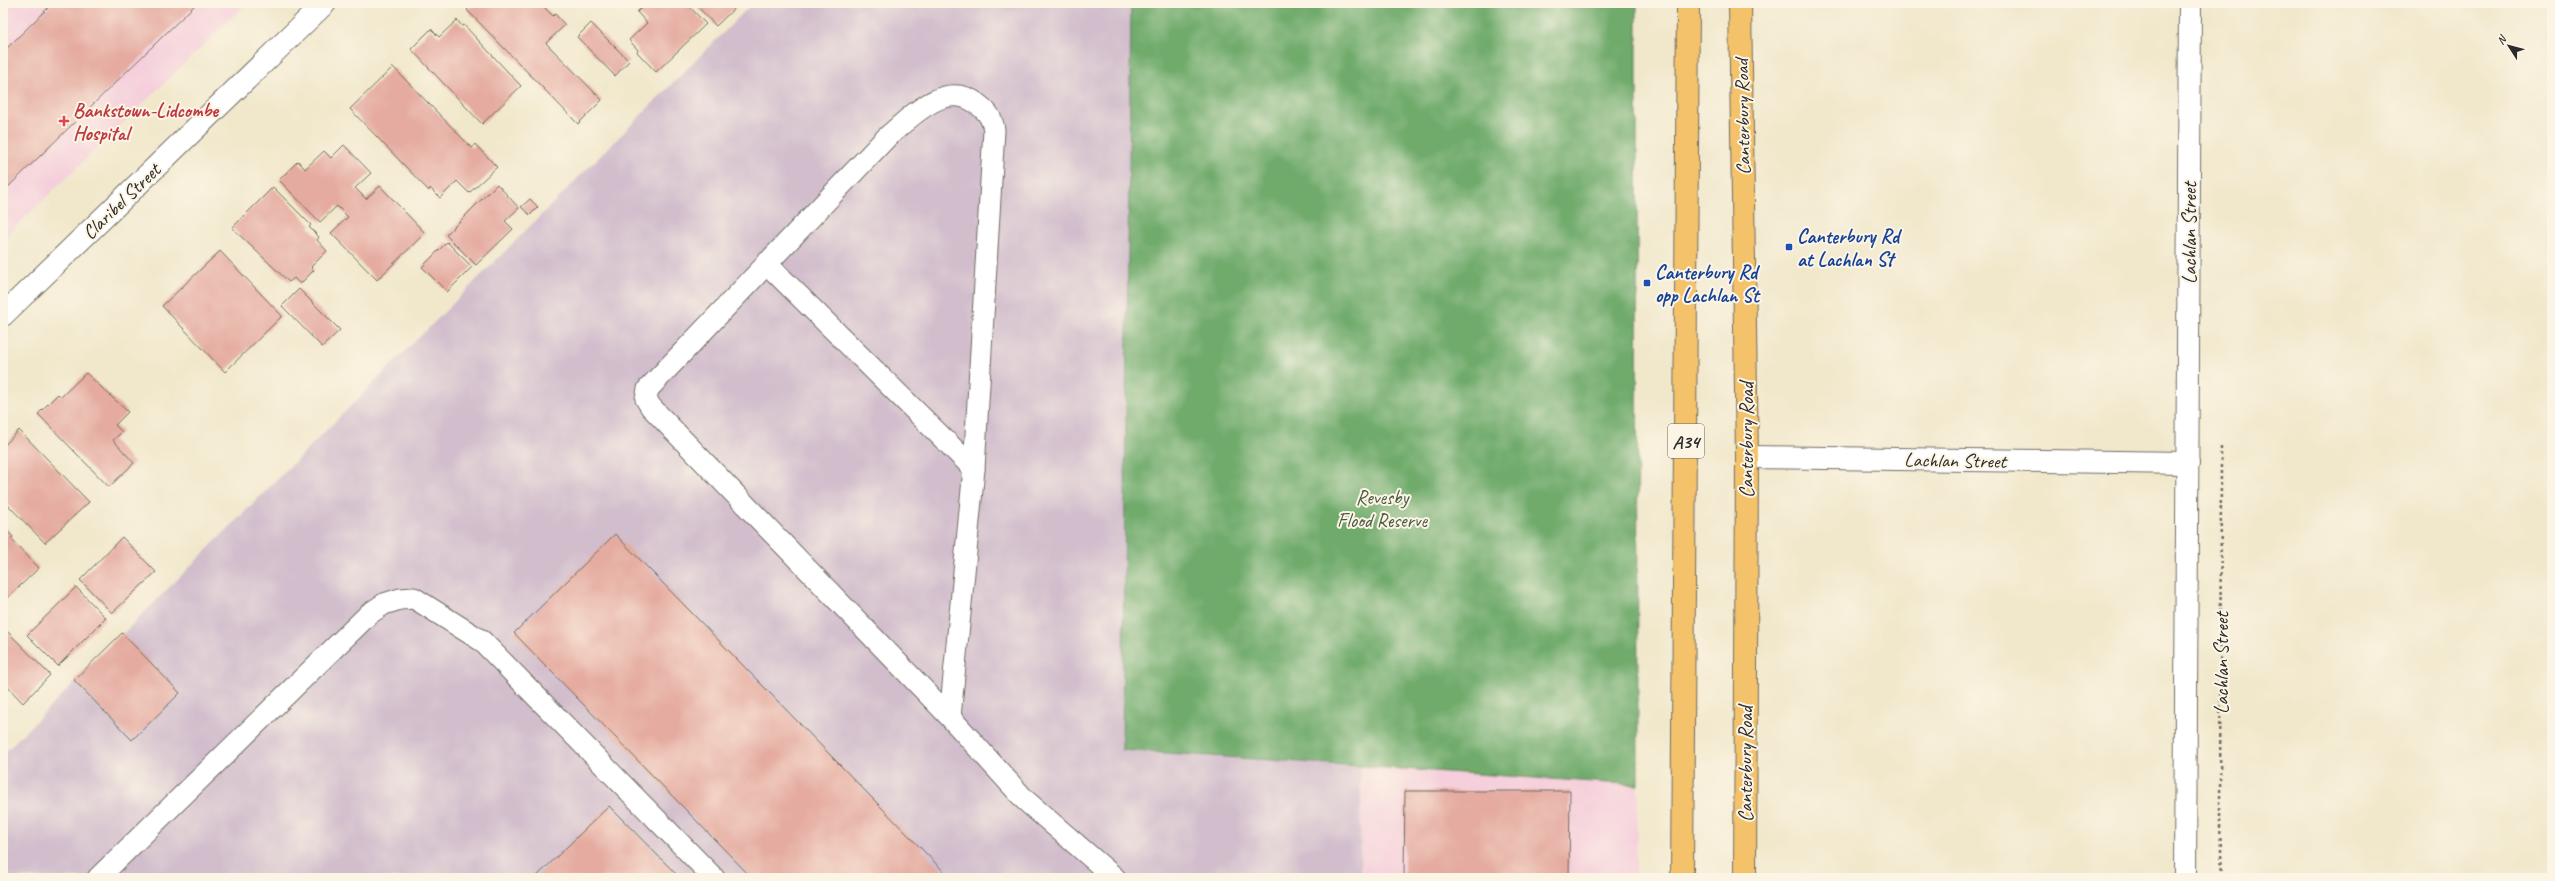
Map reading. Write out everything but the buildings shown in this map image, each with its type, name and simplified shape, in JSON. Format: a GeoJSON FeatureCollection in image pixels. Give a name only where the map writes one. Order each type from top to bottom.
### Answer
{"type":"FeatureCollection","features":[{"type":"Feature","properties":{"kind":"highway","name":"A34"},"geometry":{"type":"LineString","coordinates":[[1682,878],[1688,3]]}},
{"type":"Feature","properties":{"kind":"highway","name":"Canterbury Road"},"geometry":{"type":"LineString","coordinates":[[1740,3],[1747,457],[1745,878]]}},
{"type":"Feature","properties":{"kind":"street","name":"Claribel Street"},"geometry":{"type":"LineString","coordinates":[[3,316],[325,3]]}},
{"type":"Feature","properties":{"kind":"street","name":"Lachlan Street"},"geometry":{"type":"LineString","coordinates":[[2185,878],[2190,3]]}},
{"type":"Feature","properties":{"kind":"street","name":"Lachlan Street"},"geometry":{"type":"LineString","coordinates":[[1747,457],[2188,463]]}},
{"type":"Feature","properties":{"kind":"lane"},"geometry":{"type":"LineString","coordinates":[[950,718],[974,468],[994,150],[992,120],[986,110],[969,98],[951,95],[926,104],[887,137],[648,389],[646,399],[650,407],[950,718],[1025,800],[1115,878]]}},
{"type":"Feature","properties":{"kind":"lane"},"geometry":{"type":"LineString","coordinates":[[766,263],[974,468]]}},
{"type":"Feature","properties":{"kind":"lane"},"geometry":{"type":"LineString","coordinates":[[98,878],[369,614],[384,604],[400,599],[414,598],[482,642],[714,878]]}},
{"type":"Feature","properties":{"kind":"path","name":"Lachlan Street"},"geometry":{"type":"LineString","coordinates":[[2221,448],[2220,825],[2222,878]]}},
{"type":"Feature","properties":{"kind":"shaded area","name":"Bankstown-Lidcombe Hospital"},"geometry":{"type":"Polygon","coordinates":[[[3,3],[247,3],[3,239],[3,3]]]}},
{"type":"Feature","properties":{"kind":"shaded area"},"geometry":{"type":"Polygon","coordinates":[[[753,3],[1131,3],[1122,750],[1361,767],[1360,878],[3,878],[3,754],[753,3]]]}},
{"type":"Feature","properties":{"kind":"shaded area"},"geometry":{"type":"Polygon","coordinates":[[[1361,767],[1638,785],[1636,878],[1360,878],[1361,767]]]}},
{"type":"Feature","properties":{"kind":"green space","name":"Revesby Flood Reserve"},"geometry":{"type":"Polygon","coordinates":[[[1131,3],[1637,3],[1638,785],[1122,750],[1131,3]]]}},
{"type":"Feature","properties":{"kind":"place","name":"Bankstown-Lidcombe Hospital"},"geometry":{"type":"Point","coordinates":[64,121]}},
{"type":"Feature","properties":{"kind":"place","name":"Canterbury Rd at Lachlan St"},"geometry":{"type":"Point","coordinates":[1789,247]}},
{"type":"Feature","properties":{"kind":"place","name":"Canterbury Rd opp Lachlan St"},"geometry":{"type":"Point","coordinates":[1647,283]}}]}
